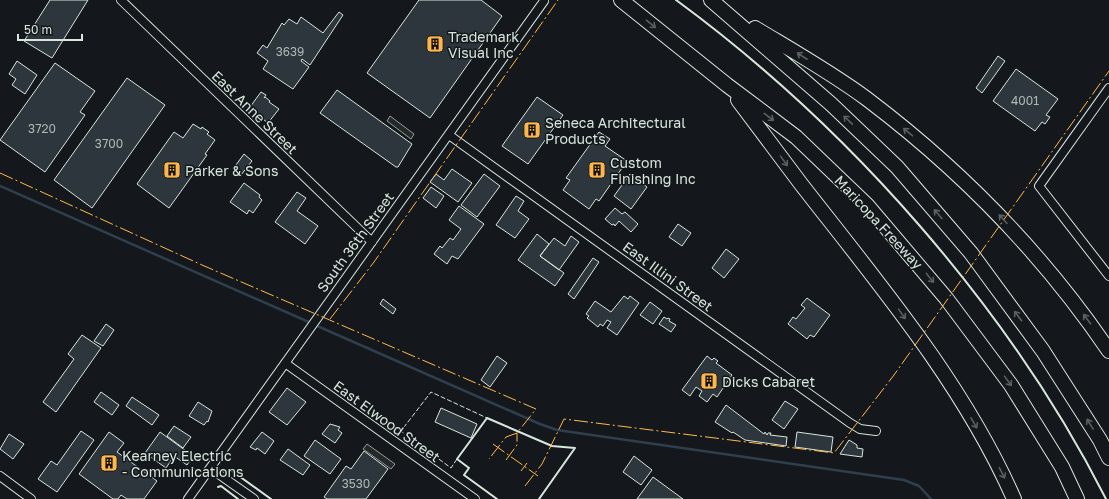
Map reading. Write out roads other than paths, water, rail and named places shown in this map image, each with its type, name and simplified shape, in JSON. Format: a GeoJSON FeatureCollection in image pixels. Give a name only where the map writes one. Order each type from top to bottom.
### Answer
{"type":"FeatureCollection","features":[{"type":"Feature","properties":{"kind":"highway","name":"Maricopa Freeway"},"geometry":{"type":"LineString","coordinates":[[621,0],[727,85],[796,137],[867,205],[908,251],[946,298],[1011,385],[1062,468],[1078,499]]}},
{"type":"Feature","properties":{"kind":"highway"},"geometry":{"type":"LineString","coordinates":[[713,2],[848,85],[925,145],[996,211],[1036,254],[1088,320],[1109,351]]}},
{"type":"Feature","properties":{"kind":"highway"},"geometry":{"type":"LineString","coordinates":[[713,2],[831,104],[902,172],[971,253],[1043,351],[1100,440],[1109,458]]}},
{"type":"Feature","properties":{"kind":"highway"},"geometry":{"type":"LineString","coordinates":[[727,85],[900,311],[968,412],[1004,476],[1014,499]]}},
{"type":"Feature","properties":{"kind":"street","name":"East Anne Street"},"geometry":{"type":"LineString","coordinates":[[121,0],[372,242]]}},
{"type":"Feature","properties":{"kind":"street","name":"South 36th Street"},"geometry":{"type":"LineString","coordinates":[[188,499],[544,1]]}},
{"type":"Feature","properties":{"kind":"street"},"geometry":{"type":"LineString","coordinates":[[1109,88],[1039,186],[1109,276]]}},
{"type":"Feature","properties":{"kind":"street","name":"East Illini Street"},"geometry":{"type":"LineString","coordinates":[[449,135],[860,429],[876,431]]}},
{"type":"Feature","properties":{"kind":"street","name":"East Elwood Street"},"geometry":{"type":"LineString","coordinates":[[284,363],[475,499]]}},
{"type":"Feature","properties":{"kind":"street"},"geometry":{"type":"LineString","coordinates":[[210,468],[254,499]]}},
{"type":"Feature","properties":{"kind":"street"},"geometry":{"type":"LineString","coordinates":[[0,476],[31,499]]}},
{"type":"Feature","properties":{"kind":"waterway"},"geometry":{"type":"LineString","coordinates":[[0,186],[311,323]]}},
{"type":"Feature","properties":{"kind":"waterway"},"geometry":{"type":"LineString","coordinates":[[315,325],[540,424],[557,430],[904,480],[919,486],[931,499]]}},
{"type":"Feature","properties":{"kind":"place","name":"Trademark Visual Inc"},"geometry":{"type":"Point","coordinates":[435,44]}},
{"type":"Feature","properties":{"kind":"place","name":"Seneca Architectural Products"},"geometry":{"type":"Point","coordinates":[532,130]}},
{"type":"Feature","properties":{"kind":"place","name":"Parker & Sons"},"geometry":{"type":"Point","coordinates":[172,170]}},
{"type":"Feature","properties":{"kind":"place","name":"Custom Finishing Inc"},"geometry":{"type":"Point","coordinates":[597,170]}},
{"type":"Feature","properties":{"kind":"place","name":"Dicks Cabaret"},"geometry":{"type":"Point","coordinates":[709,381]}},
{"type":"Feature","properties":{"kind":"place","name":"Kearney Electric - Communications"},"geometry":{"type":"Point","coordinates":[109,463]}}]}
